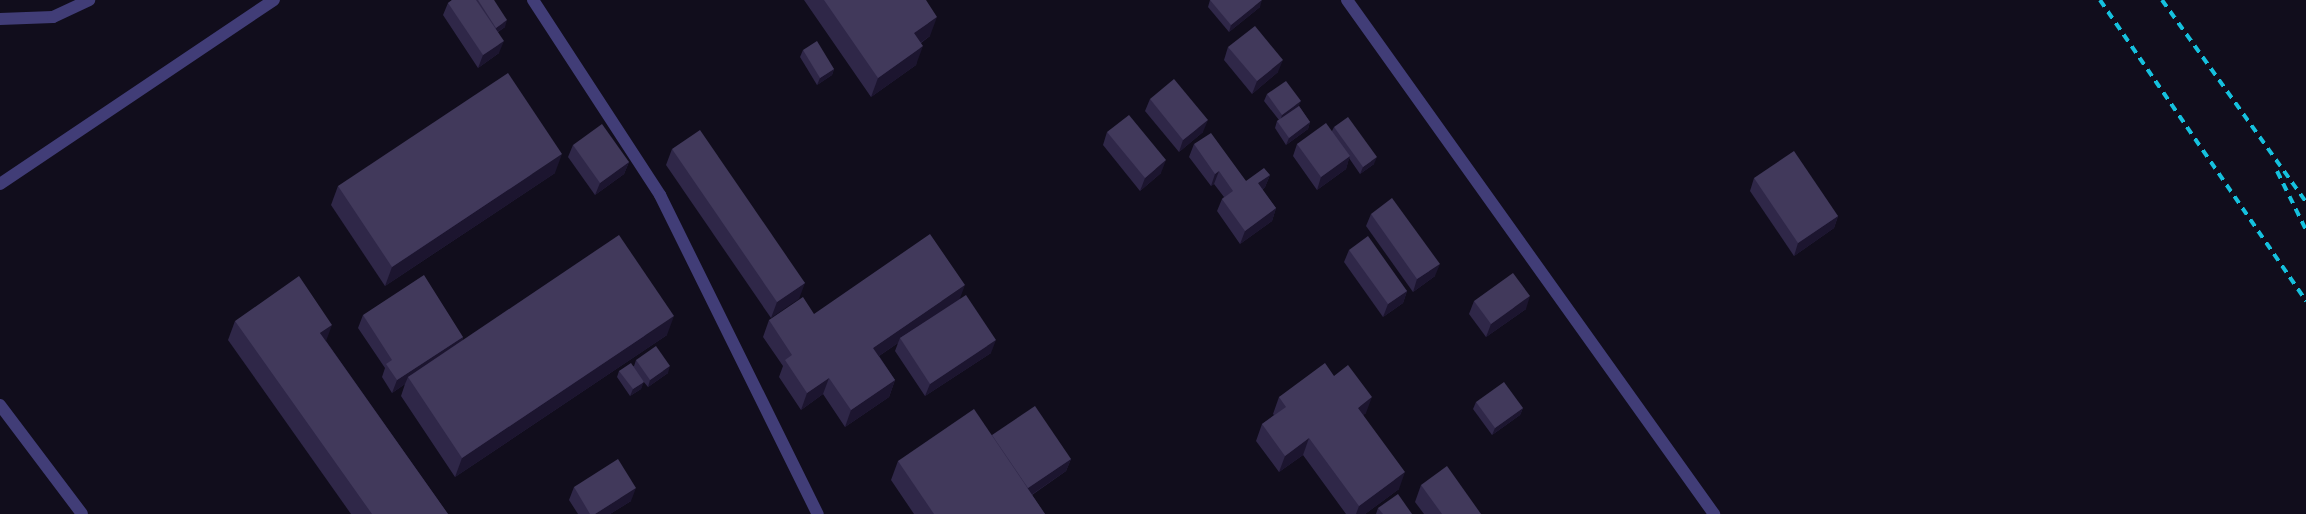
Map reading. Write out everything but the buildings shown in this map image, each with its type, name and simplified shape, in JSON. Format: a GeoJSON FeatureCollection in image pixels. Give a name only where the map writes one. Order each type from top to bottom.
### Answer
{"type":"FeatureCollection","features":[{"type":"Feature","properties":{"kind":"street"},"geometry":{"type":"LineString","coordinates":[[0,19],[53,17],[89,0]]}},
{"type":"Feature","properties":{"kind":"street"},"geometry":{"type":"LineString","coordinates":[[0,184],[274,0]]}},
{"type":"Feature","properties":{"kind":"street"},"geometry":{"type":"LineString","coordinates":[[534,0],[660,194],[818,514]]}},
{"type":"Feature","properties":{"kind":"street"},"geometry":{"type":"LineString","coordinates":[[1347,0],[1714,514]]}},
{"type":"Feature","properties":{"kind":"street"},"geometry":{"type":"LineString","coordinates":[[0,405],[82,514]]}},
{"type":"Feature","properties":{"kind":"railway"},"geometry":{"type":"LineString","coordinates":[[2100,0],[2306,301]]}},
{"type":"Feature","properties":{"kind":"railway"},"geometry":{"type":"LineString","coordinates":[[2162,0],[2306,202]]}},
{"type":"Feature","properties":{"kind":"railway"},"geometry":{"type":"LineString","coordinates":[[2277,171],[2306,230]]}}]}
